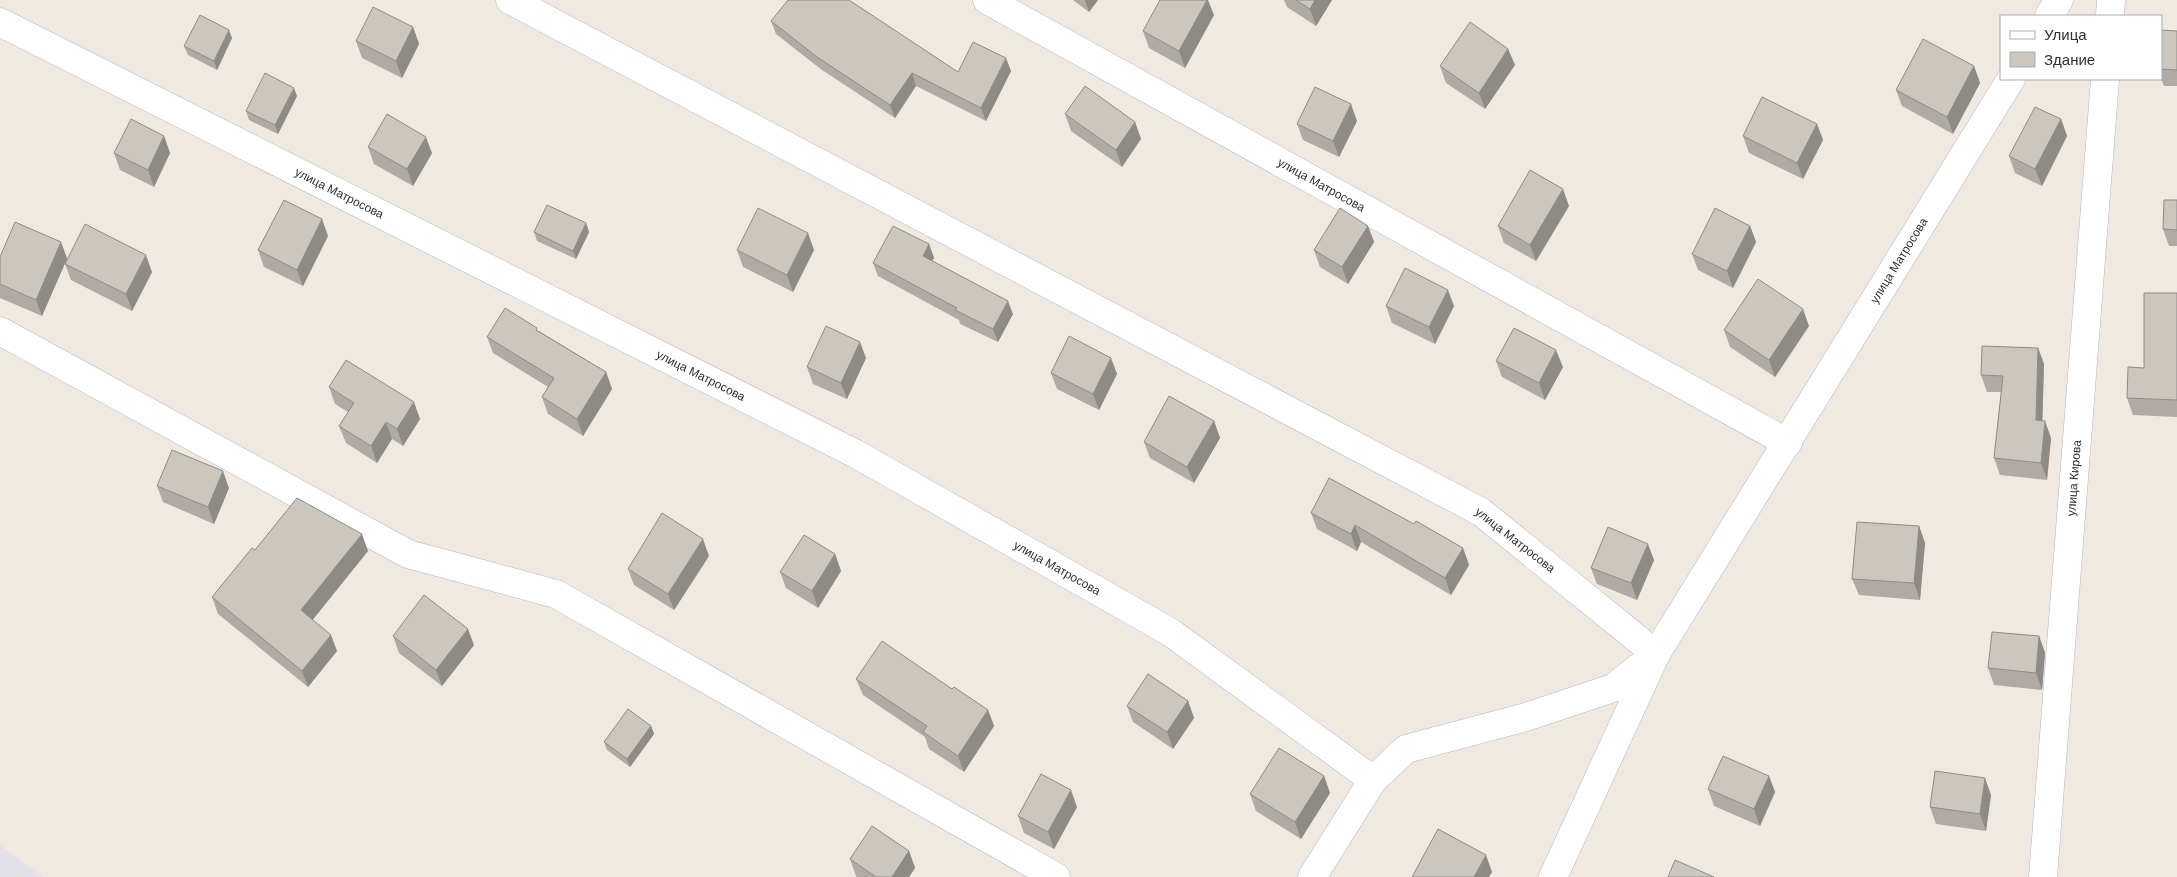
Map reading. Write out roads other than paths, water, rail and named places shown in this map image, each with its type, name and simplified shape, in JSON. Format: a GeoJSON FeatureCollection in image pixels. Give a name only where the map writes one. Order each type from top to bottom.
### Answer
{"type":"FeatureCollection","features":[{"type":"Feature","properties":{"kind":"street","name":"улица Матросова"},"geometry":{"type":"LineString","coordinates":[[510,0],[1481,512],[1656,654]]}},
{"type":"Feature","properties":{"kind":"street","name":"улица Матросова"},"geometry":{"type":"LineString","coordinates":[[987,0],[1788,443]]}},
{"type":"Feature","properties":{"kind":"street"},"geometry":{"type":"LineString","coordinates":[[2050,15],[2059,0]]}},
{"type":"Feature","properties":{"kind":"street"},"geometry":{"type":"LineString","coordinates":[[2110,15],[2111,0]]}},
{"type":"Feature","properties":{"kind":"street","name":"улица Матросова"},"geometry":{"type":"LineString","coordinates":[[0,22],[856,454],[1170,632],[1373,780]]}},
{"type":"Feature","properties":{"kind":"street","name":"улица Матросова"},"geometry":{"type":"LineString","coordinates":[[1553,877],[1656,654],[2010,80]]}},
{"type":"Feature","properties":{"kind":"street","name":"улица Кирова"},"geometry":{"type":"LineString","coordinates":[[2043,877],[2105,80]]}},
{"type":"Feature","properties":{"kind":"street"},"geometry":{"type":"LineString","coordinates":[[0,331],[408,554],[556,594],[1056,877]]}},
{"type":"Feature","properties":{"kind":"street","name":"улица Матросова"},"geometry":{"type":"LineString","coordinates":[[1312,877],[1373,780],[1406,749],[1526,717],[1613,688],[1656,654]]}}]}
